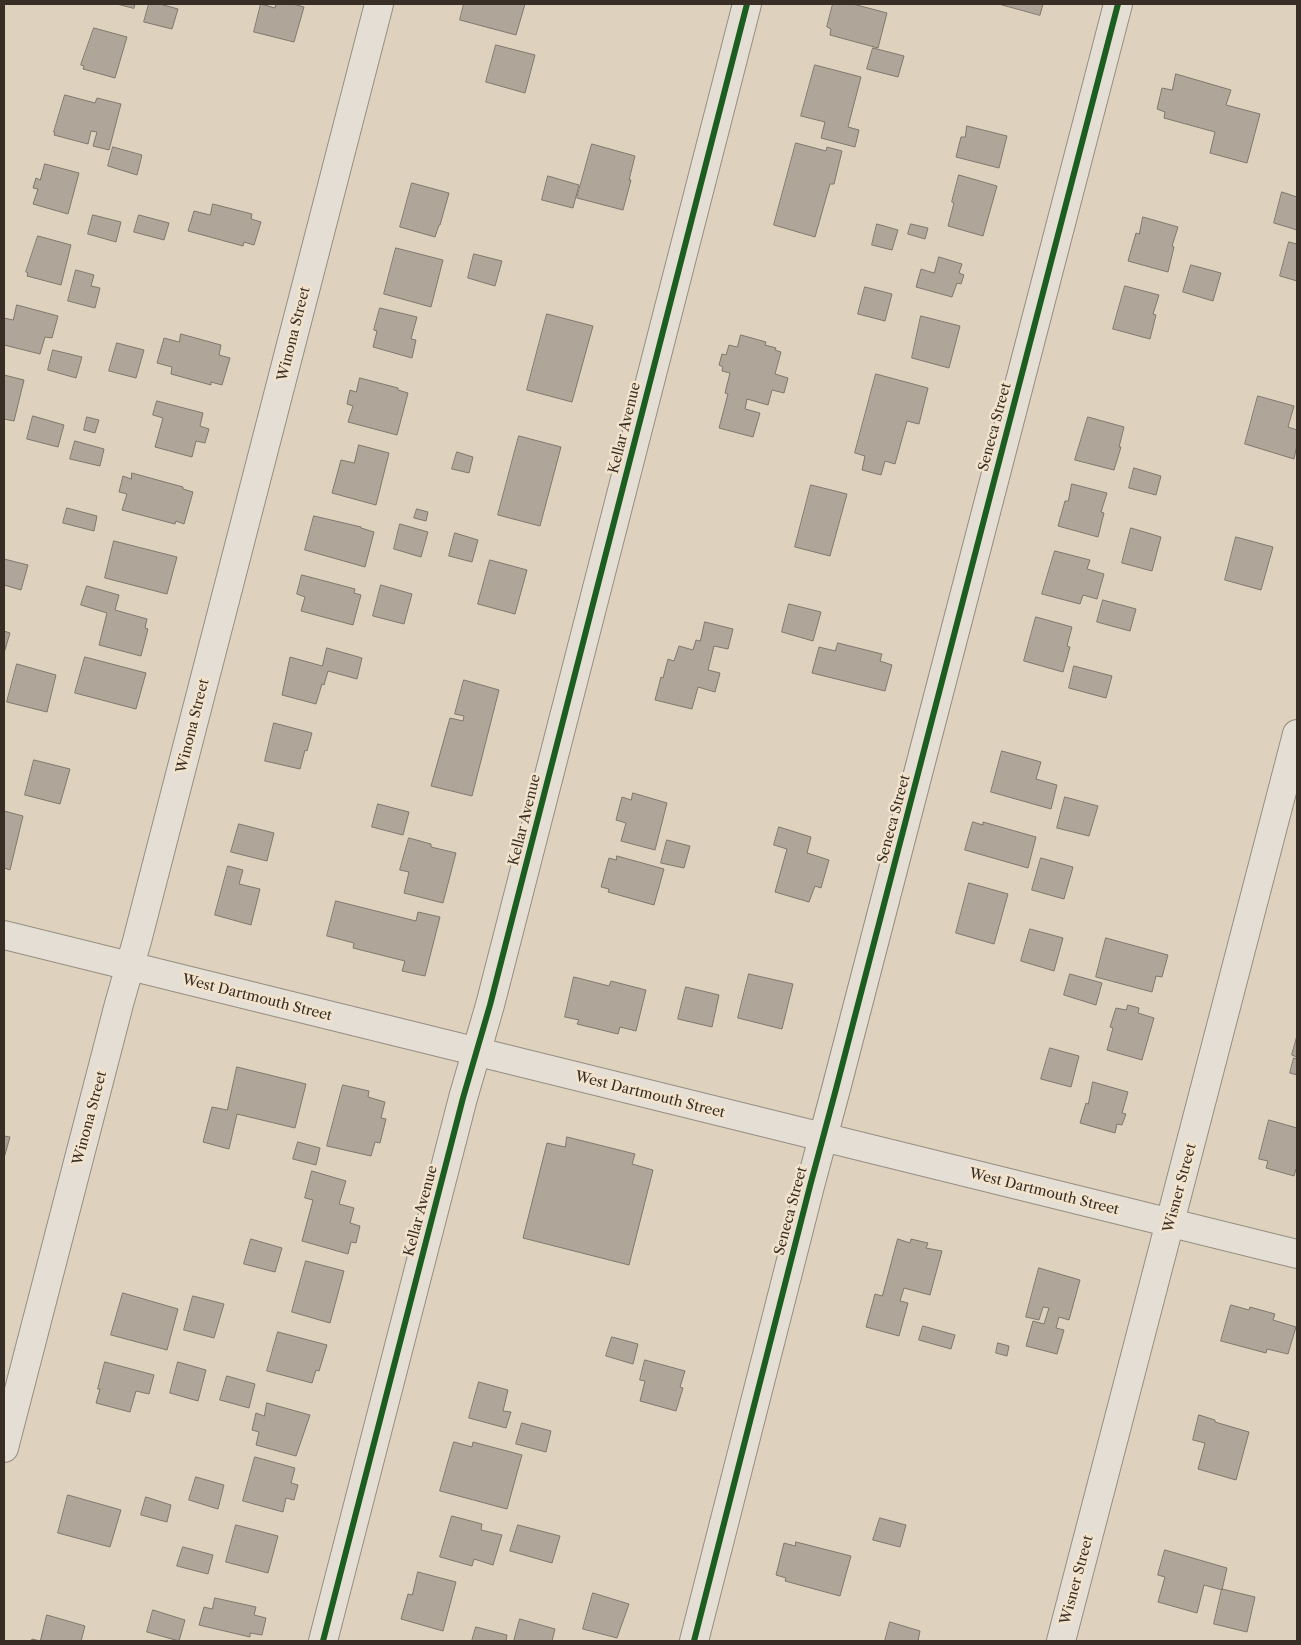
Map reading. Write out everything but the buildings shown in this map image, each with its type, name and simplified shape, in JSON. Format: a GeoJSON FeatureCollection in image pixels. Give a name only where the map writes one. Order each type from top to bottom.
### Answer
{"type":"FeatureCollection","features":[{"type":"Feature","properties":{"kind":"street","name":"Winona Street"},"geometry":{"type":"LineString","coordinates":[[4,1448],[379,4]]}},
{"type":"Feature","properties":{"kind":"street","name":"Kellar Avenue"},"geometry":{"type":"LineString","coordinates":[[323,1641],[454,1136],[498,976],[747,4]]}},
{"type":"Feature","properties":{"kind":"street","name":"Seneca Street"},"geometry":{"type":"LineString","coordinates":[[694,1641],[1118,4]]}},
{"type":"Feature","properties":{"kind":"street","name":"Wisner Street"},"geometry":{"type":"LineString","coordinates":[[1061,1641],[1297,734]]}},
{"type":"Feature","properties":{"kind":"street","name":"West Dartmouth Street"},"geometry":{"type":"LineString","coordinates":[[4,935],[1297,1254]]}},
{"type":"Feature","properties":{"kind":"cycle path"},"geometry":{"type":"LineString","coordinates":[[323,1641],[463,1098],[490,1005],[747,4]]}},
{"type":"Feature","properties":{"kind":"cycle path"},"geometry":{"type":"LineString","coordinates":[[694,1641],[810,1186],[1118,4]]}}]}
